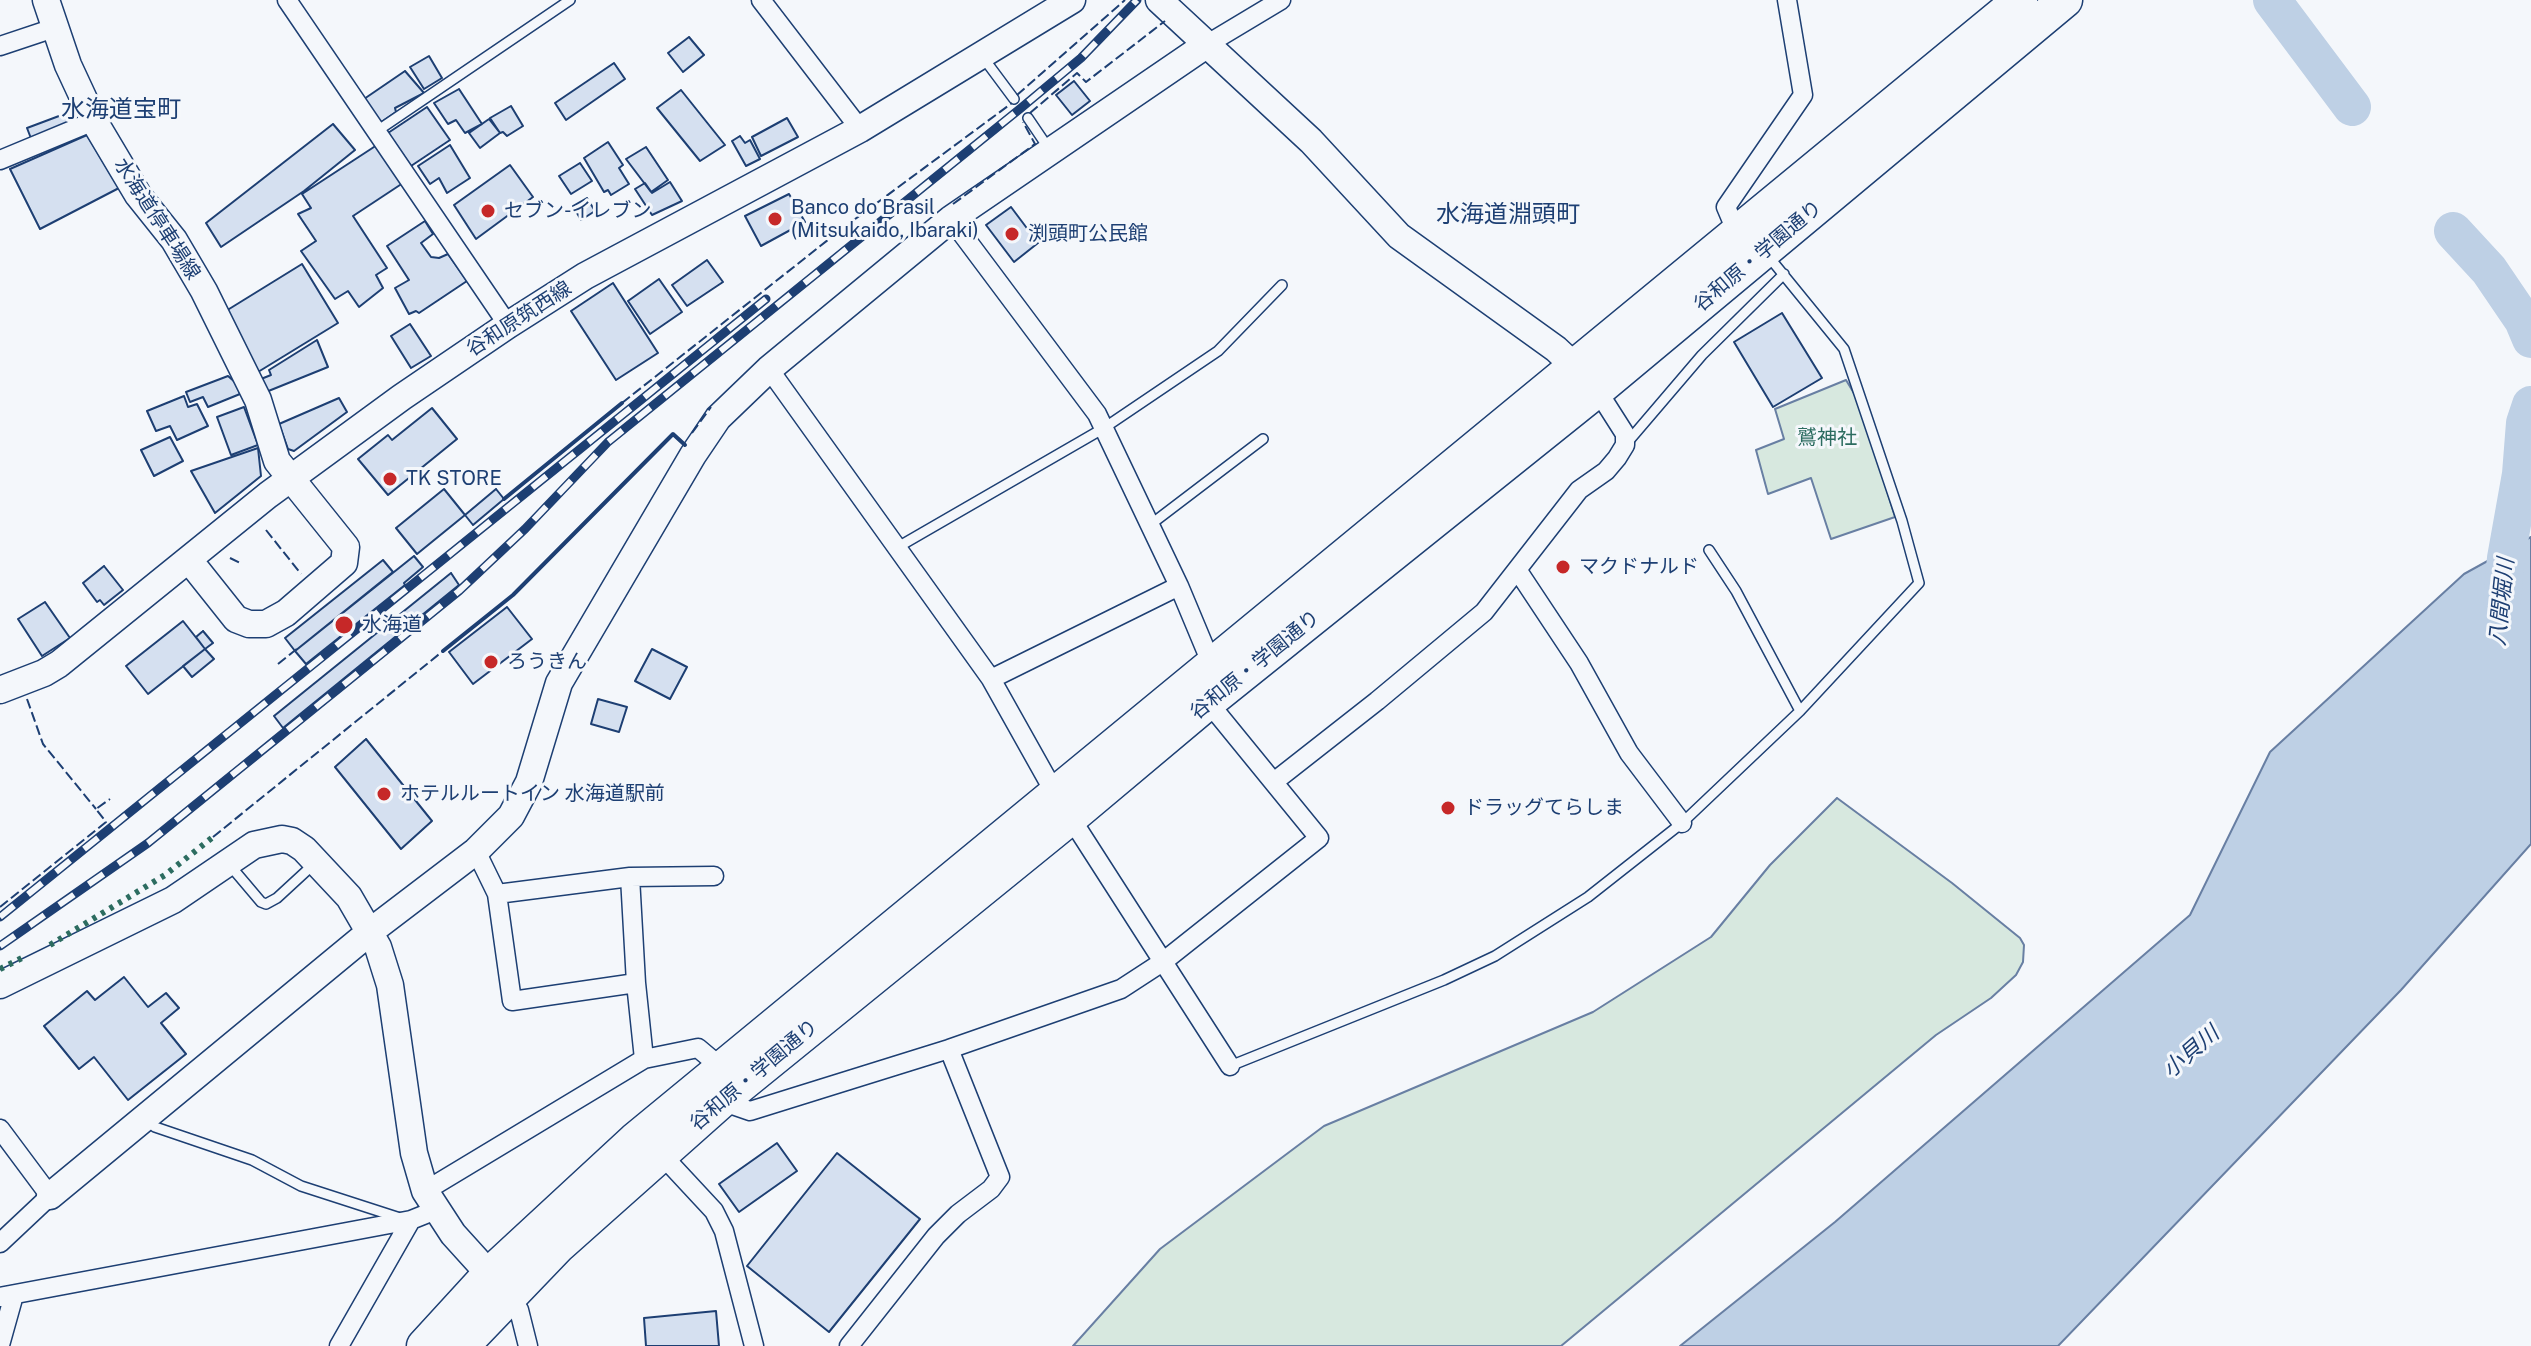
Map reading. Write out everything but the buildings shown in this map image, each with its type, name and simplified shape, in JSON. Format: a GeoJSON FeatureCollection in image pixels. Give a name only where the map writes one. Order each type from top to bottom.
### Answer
{"type":"FeatureCollection","features":[{"type":"Feature","properties":{"kind":"highway","name":"谷和原・学園通り"},"geometry":{"type":"LineString","coordinates":[[1761,253],[2020,0]]}},
{"type":"Feature","properties":{"kind":"highway","name":"谷和原・学園通り"},"geometry":{"type":"LineString","coordinates":[[1064,806],[1212,665],[1586,378],[1761,253],[2065,0]]}},
{"type":"Feature","properties":{"kind":"highway","name":"谷和原・学園通り"},"geometry":{"type":"LineString","coordinates":[[462,1346],[499,1285],[635,1140],[722,1085],[1064,806],[1208,702],[1586,378]]}},
{"type":"Feature","properties":{"kind":"highway","name":"谷和原・学園通り"},"geometry":{"type":"LineString","coordinates":[[424,1346],[499,1285],[569,1236],[661,1154],[722,1085]]}},
{"type":"Feature","properties":{"kind":"street","name":"水海道停車場線"},"geometry":{"type":"LineString","coordinates":[[46,0],[54,28],[94,121],[138,195],[174,240],[204,291],[258,400],[277,461],[344,541],[346,556],[344,563],[286,613],[266,624],[249,624],[236,619],[189,560]]}},
{"type":"Feature","properties":{"kind":"street"},"geometry":{"type":"LineString","coordinates":[[287,0],[508,325]]}},
{"type":"Feature","properties":{"kind":"street"},"geometry":{"type":"LineString","coordinates":[[761,0],[860,129]]}},
{"type":"Feature","properties":{"kind":"street","name":"谷和原筑西線"},"geometry":{"type":"LineString","coordinates":[[0,690],[59,664],[292,478],[402,397],[508,325],[585,276],[860,129],[1072,0]]}},
{"type":"Feature","properties":{"kind":"street"},"geometry":{"type":"LineString","coordinates":[[1159,0],[1311,141],[1399,236],[1586,378],[1625,434],[1625,445],[1606,471],[1579,490],[1484,612],[1275,781]]}},
{"type":"Feature","properties":{"kind":"street"},"geometry":{"type":"LineString","coordinates":[[0,1243],[50,1196],[371,931],[476,851],[511,816],[529,782],[559,683],[693,455],[718,418],[769,369],[951,219],[1206,45],[1281,0]]}},
{"type":"Feature","properties":{"kind":"street"},"geometry":{"type":"LineString","coordinates":[[1761,253],[1726,207],[1803,95],[1787,0]]}},
{"type":"Feature","properties":{"kind":"street"},"geometry":{"type":"LineString","coordinates":[[0,46],[54,28]]}},
{"type":"Feature","properties":{"kind":"street"},"geometry":{"type":"LineString","coordinates":[[0,160],[94,121]]}},
{"type":"Feature","properties":{"kind":"street"},"geometry":{"type":"LineString","coordinates":[[951,219],[1097,414],[1179,586],[1212,665]]}},
{"type":"Feature","properties":{"kind":"street"},"geometry":{"type":"LineString","coordinates":[[769,369],[991,679],[1064,806],[1230,1066]]}},
{"type":"Feature","properties":{"kind":"street"},"geometry":{"type":"LineString","coordinates":[[1518,571],[1579,663],[1629,753],[1682,823]]}},
{"type":"Feature","properties":{"kind":"street"},"geometry":{"type":"LineString","coordinates":[[991,679],[1179,586]]}},
{"type":"Feature","properties":{"kind":"street"},"geometry":{"type":"LineString","coordinates":[[339,1346],[411,1220],[431,1200],[644,1059],[698,1048],[722,1085],[750,1111],[949,1049],[1121,989],[1164,961],[1319,838],[1208,702]]}},
{"type":"Feature","properties":{"kind":"street"},"geometry":{"type":"LineString","coordinates":[[0,985],[173,900],[254,845],[282,839],[292,841],[318,860],[349,897],[371,931],[390,985],[414,1153],[431,1200],[453,1234],[519,1310],[528,1346]]}},
{"type":"Feature","properties":{"kind":"street"},"geometry":{"type":"LineString","coordinates":[[476,851],[497,894],[512,1001],[636,983]]}},
{"type":"Feature","properties":{"kind":"street"},"geometry":{"type":"LineString","coordinates":[[497,894],[630,877],[714,876]]}},
{"type":"Feature","properties":{"kind":"street"},"geometry":{"type":"LineString","coordinates":[[630,877],[644,1059]]}},
{"type":"Feature","properties":{"kind":"street"},"geometry":{"type":"LineString","coordinates":[[849,1346],[936,1236],[958,1214],[991,1189],[1000,1177],[949,1049]]}},
{"type":"Feature","properties":{"kind":"street"},"geometry":{"type":"LineString","coordinates":[[0,1129],[50,1196]]}},
{"type":"Feature","properties":{"kind":"street"},"geometry":{"type":"LineString","coordinates":[[661,1154],[714,1211],[719,1221],[754,1346]]}},
{"type":"Feature","properties":{"kind":"street"},"geometry":{"type":"LineString","coordinates":[[0,1345],[7,1296],[411,1220]]}},
{"type":"Feature","properties":{"kind":"lane"},"geometry":{"type":"LineString","coordinates":[[377,131],[570,0]]}},
{"type":"Feature","properties":{"kind":"lane"},"geometry":{"type":"LineString","coordinates":[[982,56],[1014,99]]}},
{"type":"Feature","properties":{"kind":"lane"},"geometry":{"type":"LineString","coordinates":[[1028,118],[1051,151]]}},
{"type":"Feature","properties":{"kind":"lane"},"geometry":{"type":"LineString","coordinates":[[1230,1066],[1444,980],[1495,956],[1588,897],[1682,823],[1800,711],[1919,583],[1902,521],[1844,349],[1761,253],[1702,355],[1625,445]]}},
{"type":"Feature","properties":{"kind":"lane"},"geometry":{"type":"LineString","coordinates":[[898,547],[1104,428],[1218,351],[1282,285]]}},
{"type":"Feature","properties":{"kind":"lane"},"geometry":{"type":"LineString","coordinates":[[1150,525],[1263,439]]}},
{"type":"Feature","properties":{"kind":"lane"},"geometry":{"type":"LineString","coordinates":[[1709,550],[1736,591],[1800,711]]}},
{"type":"Feature","properties":{"kind":"lane"},"geometry":{"type":"LineString","coordinates":[[228,863],[266,904],[277,898],[318,860]]}},
{"type":"Feature","properties":{"kind":"lane"},"geometry":{"type":"LineString","coordinates":[[144,1118],[155,1127],[252,1160],[301,1186],[411,1220]]}},
{"type":"Feature","properties":{"kind":"green space","name":"鷲神社"},"geometry":{"type":"Polygon","coordinates":[[[1846,380],[1861,405],[1895,517],[1831,539],[1811,478],[1768,494],[1756,450],[1784,439],[1775,409],[1846,380]]]}},
{"type":"Feature","properties":{"kind":"green space"},"geometry":{"type":"Polygon","coordinates":[[[1837,798],[2020,938],[2024,945],[2023,962],[2016,975],[1991,998],[1936,1035],[1561,1346],[1073,1346],[1160,1249],[1324,1126],[1593,1012],[1711,937],[1770,865],[1837,798]]]}},
{"type":"Feature","properties":{"kind":"water","name":"小貝川"},"geometry":{"type":"Polygon","coordinates":[[[2531,537],[2531,844],[2401,990],[2058,1346],[1680,1346],[1835,1222],[2190,915],[2270,752],[2464,574],[2531,537]]]}},
{"type":"Feature","properties":{"kind":"waterway","name":"八間堀川"},"geometry":{"type":"LineString","coordinates":[[2272,0],[2352,107]]}},
{"type":"Feature","properties":{"kind":"waterway","name":"八間堀川"},"geometry":{"type":"LineString","coordinates":[[2453,231],[2489,270],[2523,320],[2531,339]]}},
{"type":"Feature","properties":{"kind":"waterway","name":"八間堀川"},"geometry":{"type":"LineString","coordinates":[[2502,599],[2521,474],[2525,423],[2531,405]]}},
{"type":"Feature","properties":{"kind":"railway"},"geometry":{"type":"LineString","coordinates":[[0,946],[148,843],[459,591],[525,529],[608,442],[1081,58],[1137,0]]}},
{"type":"Feature","properties":{"kind":"railway"},"geometry":{"type":"LineString","coordinates":[[0,917],[766,299]]}},
{"type":"Feature","properties":{"kind":"hedge"},"geometry":{"type":"LineString","coordinates":[[50,945],[165,875],[213,837]]}},
{"type":"Feature","properties":{"kind":"hedge"},"geometry":{"type":"LineString","coordinates":[[0,969],[22,958]]}},
{"type":"Feature","properties":{"kind":"fence"},"geometry":{"type":"LineString","coordinates":[[1017,95],[1125,0]]}},
{"type":"Feature","properties":{"kind":"fence"},"geometry":{"type":"LineString","coordinates":[[1030,113],[1077,73],[1086,82],[1165,21]]}},
{"type":"Feature","properties":{"kind":"fence"},"geometry":{"type":"LineString","coordinates":[[622,403],[843,228],[1012,103]]}},
{"type":"Feature","properties":{"kind":"fence"},"geometry":{"type":"LineString","coordinates":[[953,204],[1035,144],[1023,122]]}},
{"type":"Feature","properties":{"kind":"fence"},"geometry":{"type":"LineString","coordinates":[[692,433],[711,407]]}},
{"type":"Feature","properties":{"kind":"fence"},"geometry":{"type":"LineString","coordinates":[[266,530],[301,574]]}},
{"type":"Feature","properties":{"kind":"fence"},"geometry":{"type":"LineString","coordinates":[[230,558],[240,563]]}},
{"type":"Feature","properties":{"kind":"fence"},"geometry":{"type":"LineString","coordinates":[[278,664],[298,648]]}},
{"type":"Feature","properties":{"kind":"fence"},"geometry":{"type":"LineString","coordinates":[[213,837],[443,651]]}},
{"type":"Feature","properties":{"kind":"fence"},"geometry":{"type":"LineString","coordinates":[[27,699],[43,744],[96,809]]}},
{"type":"Feature","properties":{"kind":"fence"},"geometry":{"type":"LineString","coordinates":[[0,907],[106,822],[96,809],[110,799]]}},
{"type":"Feature","properties":{"kind":"wall"},"geometry":{"type":"LineString","coordinates":[[504,499],[622,403]]}},
{"type":"Feature","properties":{"kind":"wall"},"geometry":{"type":"LineString","coordinates":[[443,651],[513,595],[673,434],[685,445]]}},
{"type":"Feature","properties":{"kind":"place","name":"セブン-イレブン"},"geometry":{"type":"Point","coordinates":[488,211]}},
{"type":"Feature","properties":{"kind":"place","name":"Banco do Brasil (Mitsukaido, Ibaraki)"},"geometry":{"type":"Point","coordinates":[775,219]}},
{"type":"Feature","properties":{"kind":"place","name":"渕頭町公民館"},"geometry":{"type":"Point","coordinates":[1012,234]}},
{"type":"Feature","properties":{"kind":"place","name":"TK STORE"},"geometry":{"type":"Point","coordinates":[390,479]}},
{"type":"Feature","properties":{"kind":"place","name":"マクドナルド"},"geometry":{"type":"Point","coordinates":[1563,567]}},
{"type":"Feature","properties":{"kind":"place","name":"水海道"},"geometry":{"type":"Point","coordinates":[344,625]}},
{"type":"Feature","properties":{"kind":"place","name":"ろうきん"},"geometry":{"type":"Point","coordinates":[491,662]}},
{"type":"Feature","properties":{"kind":"place","name":"ホテルルートイン 水海道駅前"},"geometry":{"type":"Point","coordinates":[384,794]}},
{"type":"Feature","properties":{"kind":"place","name":"ドラッグてらしま"},"geometry":{"type":"Point","coordinates":[1448,808]}},
{"type":"Feature","properties":{"kind":"district","name":"水海道宝町"},"geometry":{"type":"Point","coordinates":[121,110]}},
{"type":"Feature","properties":{"kind":"district","name":"水海道淵頭町"},"geometry":{"type":"Point","coordinates":[1508,215]}}]}
